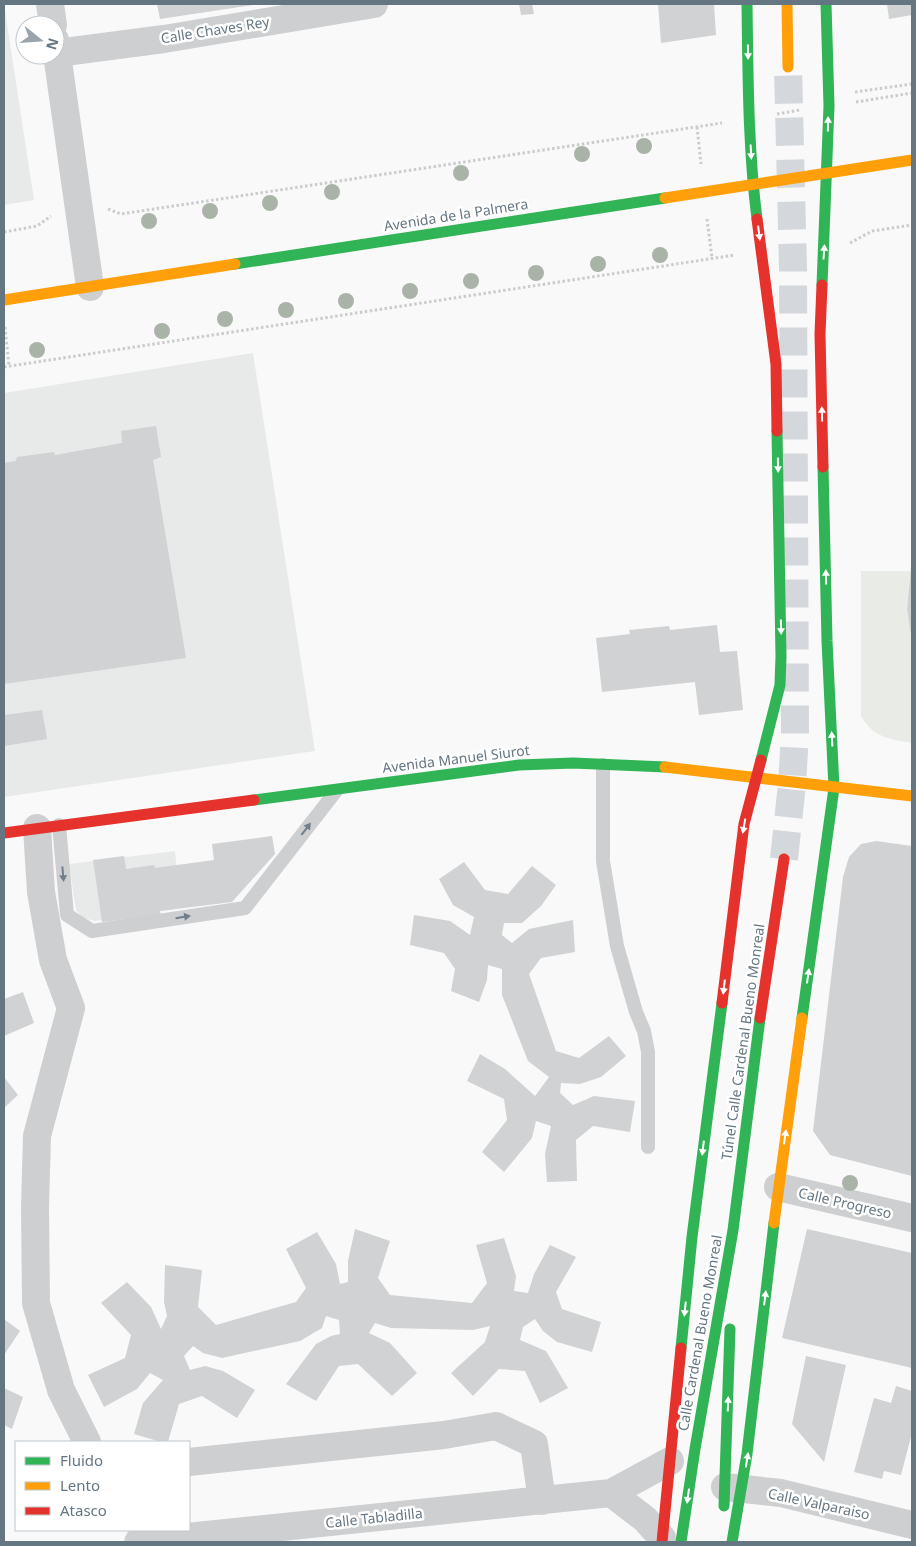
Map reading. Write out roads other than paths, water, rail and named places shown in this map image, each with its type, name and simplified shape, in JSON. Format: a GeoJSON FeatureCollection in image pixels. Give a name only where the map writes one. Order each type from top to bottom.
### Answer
{"type":"FeatureCollection","features":[{"type":"Feature","properties":{"kind":"main road"},"geometry":{"type":"LineString","coordinates":[[668,1541],[670,1461],[693,1227],[744,824],[780,685],[782,656],[776,364],[753,185],[749,118],[747,4]]}},
{"type":"Feature","properties":{"kind":"main road"},"geometry":{"type":"LineString","coordinates":[[787,4],[788,67]]}},
{"type":"Feature","properties":{"kind":"main road"},"geometry":{"type":"LineString","coordinates":[[732,1542],[733,1488],[748,1454],[778,1187],[834,788],[827,641],[821,344],[829,106],[826,4]]}},
{"type":"Feature","properties":{"kind":"main road","name":"Avenida de la Palmera"},"geometry":{"type":"LineString","coordinates":[[4,300],[912,160]]}},
{"type":"Feature","properties":{"kind":"main road","name":"Avenida Manuel Siurot"},"geometry":{"type":"LineString","coordinates":[[4,833],[519,765],[573,763],[668,767],[912,796]]}},
{"type":"Feature","properties":{"kind":"main road","name":"Túnel Calle Cardenal Bueno Monreal"},"geometry":{"type":"LineString","coordinates":[[733,1230],[758,1032],[784,859]]}},
{"type":"Feature","properties":{"kind":"main road","name":"Calle Cardenal Bueno Monreal"},"geometry":{"type":"LineString","coordinates":[[722,1542],[723,1519],[733,1488],[730,1312],[733,1230]]}},
{"type":"Feature","properties":{"kind":"main road","name":"Calle Cardenal Bueno Monreal"},"geometry":{"type":"LineString","coordinates":[[668,1541],[695,1449],[733,1230]]}},
{"type":"Feature","properties":{"kind":"street","name":"Calle Chaves Rey"},"geometry":{"type":"LineString","coordinates":[[65,46],[164,39],[374,4]]}},
{"type":"Feature","properties":{"kind":"street","name":"Calle Chaves Rey"},"geometry":{"type":"LineString","coordinates":[[59,65],[90,287]]}},
{"type":"Feature","properties":{"kind":"street"},"geometry":{"type":"LineString","coordinates":[[48,827],[41,892],[53,960],[72,1008],[37,1136],[35,1207],[36,1303],[61,1390],[86,1441]]}},
{"type":"Feature","properties":{"kind":"street","name":"Calle Progreso"},"geometry":{"type":"LineString","coordinates":[[778,1187],[912,1218]]}},
{"type":"Feature","properties":{"kind":"street"},"geometry":{"type":"LineString","coordinates":[[190,1462],[444,1435],[496,1426],[534,1444],[542,1501]]}},
{"type":"Feature","properties":{"kind":"street","name":"Calle Tabladilla"},"geometry":{"type":"LineString","coordinates":[[138,1542],[611,1493],[670,1461]]}},
{"type":"Feature","properties":{"kind":"street","name":"Calle Valparaiso"},"geometry":{"type":"LineString","coordinates":[[733,1488],[781,1493],[912,1525]]}},
{"type":"Feature","properties":{"kind":"street"},"geometry":{"type":"LineString","coordinates":[[611,1493],[645,1519],[668,1541]]}},
{"type":"Feature","properties":{"kind":"lane"},"geometry":{"type":"LineString","coordinates":[[602,765],[602,861],[617,946],[636,1012],[644,1031],[648,1052],[648,1147]]}},
{"type":"Feature","properties":{"kind":"lane"},"geometry":{"type":"LineString","coordinates":[[48,827],[67,915],[92,931],[245,908],[337,789]]}},
{"type":"Feature","properties":{"kind":"tunnel"},"geometry":{"type":"LineString","coordinates":[[784,859],[795,735],[793,269],[788,67]]}}]}
